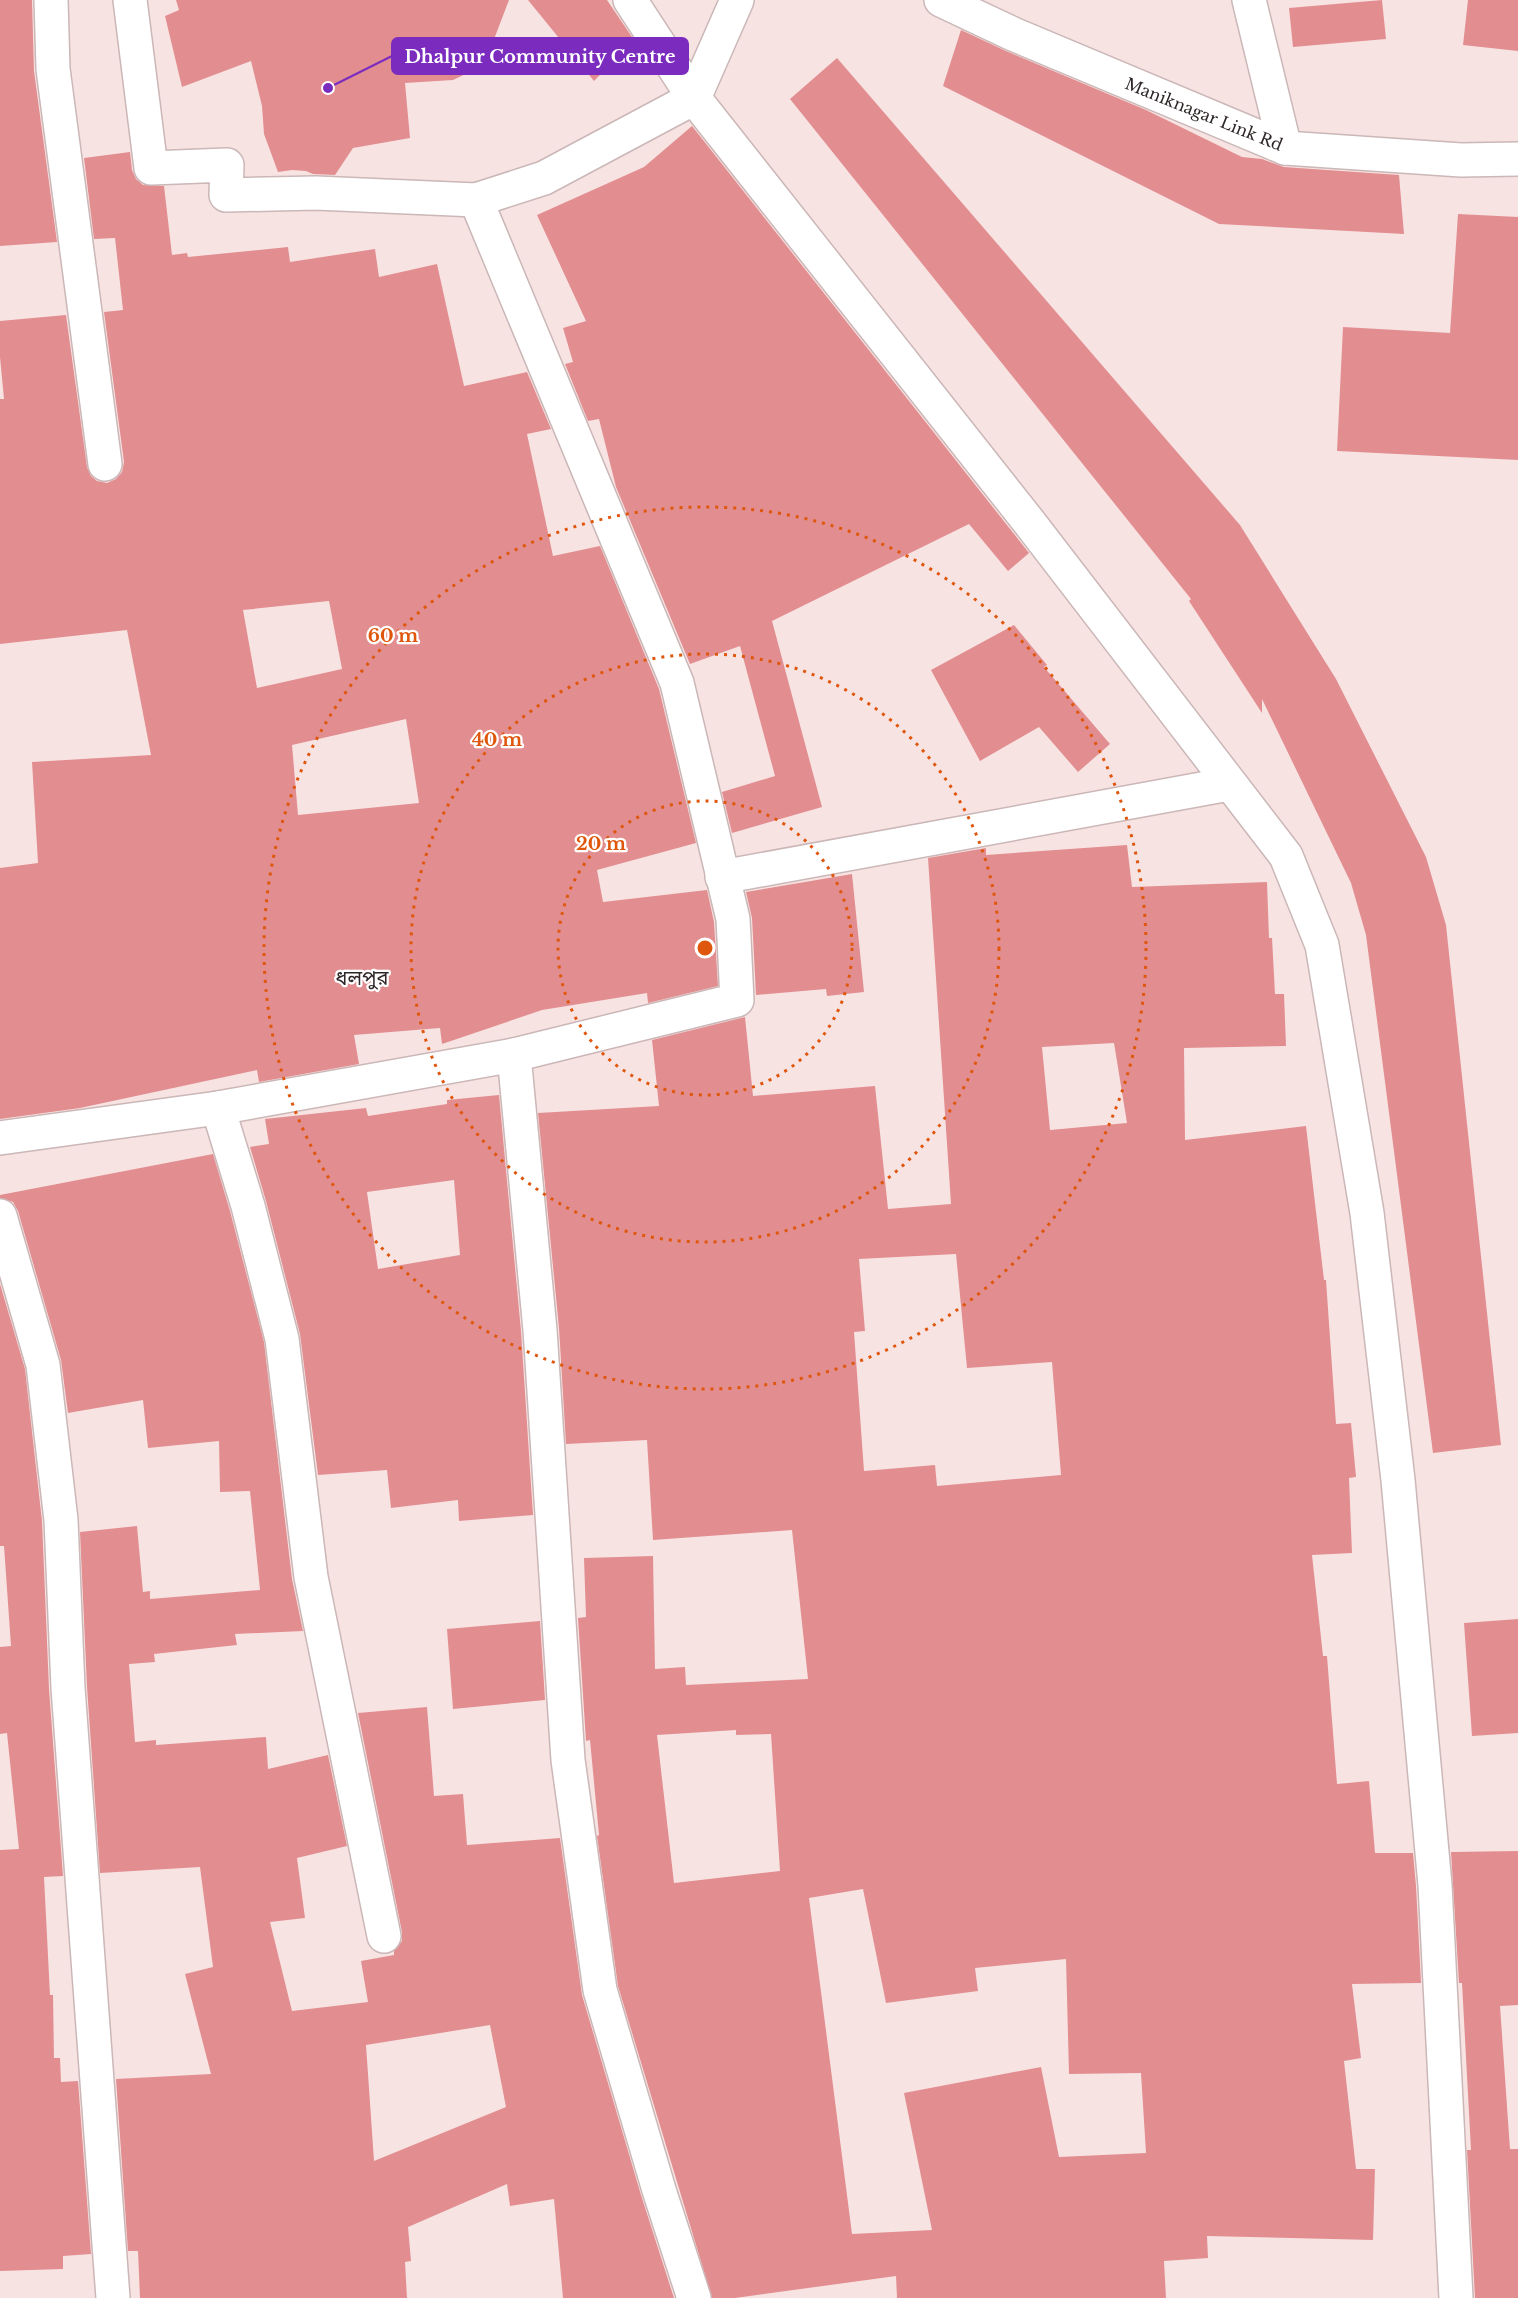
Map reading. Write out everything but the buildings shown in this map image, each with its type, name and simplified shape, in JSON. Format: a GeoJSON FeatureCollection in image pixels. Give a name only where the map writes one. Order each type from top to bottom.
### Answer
{"type":"FeatureCollection","features":[{"type":"Feature","properties":{"kind":"street"},"geometry":{"type":"LineString","coordinates":[[51,0],[53,69],[105,464]]}},
{"type":"Feature","properties":{"kind":"street"},"geometry":{"type":"LineString","coordinates":[[130,0],[151,168],[227,165],[226,195],[316,193],[476,200],[544,178],[694,98],[737,0]]}},
{"type":"Feature","properties":{"kind":"street"},"geometry":{"type":"LineString","coordinates":[[630,0],[694,98],[1022,513],[1286,856],[1322,945],[1367,1213],[1398,1480],[1435,1886],[1456,2298]]}},
{"type":"Feature","properties":{"kind":"street","name":"Maniknagar Link Rd"},"geometry":{"type":"LineString","coordinates":[[941,0],[1013,34],[1285,148],[1461,160],[1518,159]]}},
{"type":"Feature","properties":{"kind":"street"},"geometry":{"type":"LineString","coordinates":[[1249,0],[1285,148]]}},
{"type":"Feature","properties":{"kind":"street"},"geometry":{"type":"LineString","coordinates":[[0,1138],[218,1108],[514,1054],[737,1000],[733,919],[677,683],[476,200]]}},
{"type":"Feature","properties":{"kind":"street"},"geometry":{"type":"LineString","coordinates":[[722,877],[1229,784]]}},
{"type":"Feature","properties":{"kind":"street"},"geometry":{"type":"LineString","coordinates":[[514,1054],[540,1330],[568,1760],[600,1990],[659,2190],[694,2298]]}},
{"type":"Feature","properties":{"kind":"street"},"geometry":{"type":"LineString","coordinates":[[218,1108],[248,1206],[282,1339],[311,1577],[384,1936]]}},
{"type":"Feature","properties":{"kind":"street"},"geometry":{"type":"LineString","coordinates":[[0,1215],[43,1365],[61,1521],[69,1700],[112,2298]]}},
{"type":"Feature","properties":{"kind":"place","name":"Dhalpur Community Centre"},"geometry":{"type":"Point","coordinates":[328,88]}},
{"type":"Feature","properties":{"kind":"district","name":"ধলপুর"},"geometry":{"type":"Point","coordinates":[362,978]}}]}
